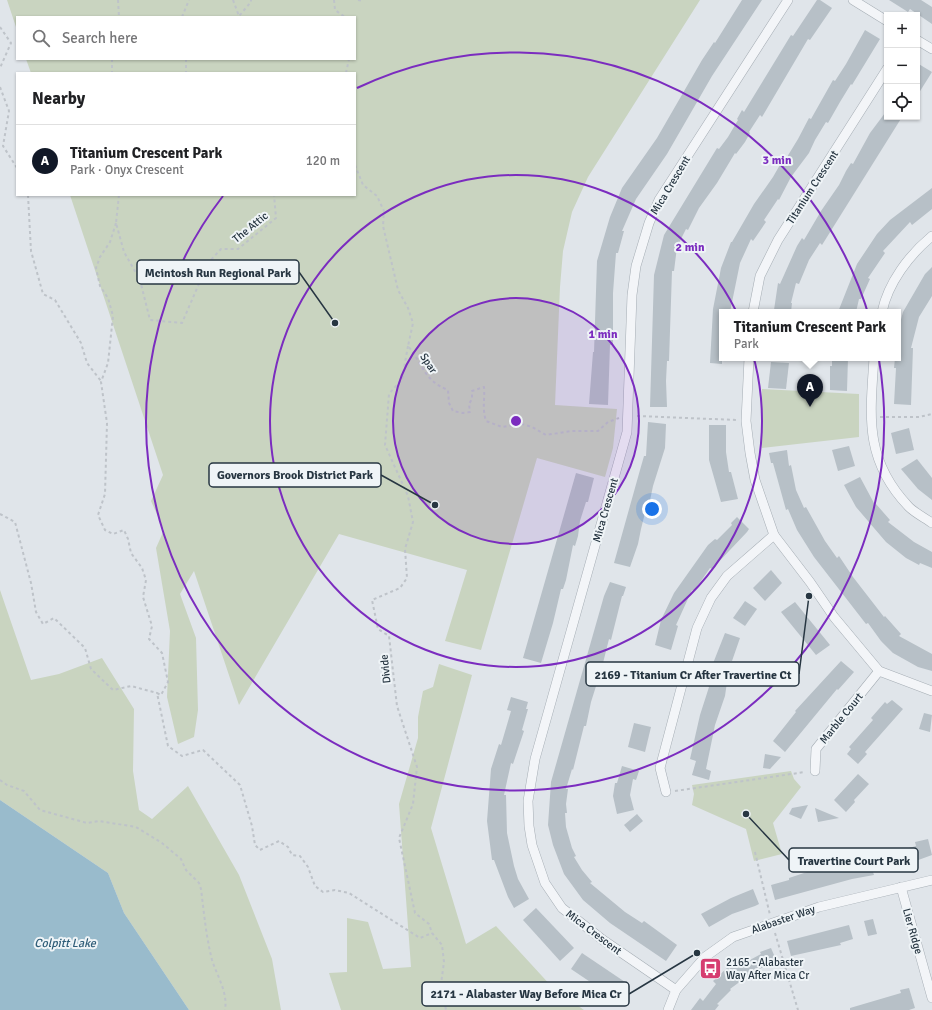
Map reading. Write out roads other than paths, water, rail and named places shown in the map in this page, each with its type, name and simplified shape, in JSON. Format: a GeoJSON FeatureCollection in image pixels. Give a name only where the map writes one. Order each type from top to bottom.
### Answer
{"type":"FeatureCollection","features":[{"type":"Feature","properties":{"kind":"street","name":"Mica Crescent"},"geometry":{"type":"LineString","coordinates":[[676,990],[603,940],[562,908],[545,883],[532,845],[529,826],[528,801],[535,759],[627,432],[632,295],[636,266],[649,222],[659,200],[788,0]]}},
{"type":"Feature","properties":{"kind":"street"},"geometry":{"type":"LineString","coordinates":[[853,0],[884,19]]}},
{"type":"Feature","properties":{"kind":"street"},"geometry":{"type":"LineString","coordinates":[[920,42],[932,49]]}},
{"type":"Feature","properties":{"kind":"street","name":"Titanium Crescent"},"geometry":{"type":"LineString","coordinates":[[754,309],[760,276],[778,240],[884,74]]}},
{"type":"Feature","properties":{"kind":"street"},"geometry":{"type":"LineString","coordinates":[[882,309],[899,273],[920,246],[932,236]]}},
{"type":"Feature","properties":{"kind":"street"},"geometry":{"type":"LineString","coordinates":[[749,361],[746,421],[754,480],[774,535],[810,582],[834,618],[880,671],[932,691]]}},
{"type":"Feature","properties":{"kind":"street"},"geometry":{"type":"LineString","coordinates":[[874,361],[870,417],[873,443],[886,477],[910,508],[932,523]]}},
{"type":"Feature","properties":{"kind":"street"},"geometry":{"type":"LineString","coordinates":[[666,792],[660,768],[697,628],[711,598],[727,576],[774,535]]}},
{"type":"Feature","properties":{"kind":"street","name":"Marble Court"},"geometry":{"type":"LineString","coordinates":[[815,771],[816,749],[880,671]]}},
{"type":"Feature","properties":{"kind":"street","name":"Alabaster Way"},"geometry":{"type":"LineString","coordinates":[[668,1010],[676,990],[705,957],[733,937],[819,907],[932,880]]}},
{"type":"Feature","properties":{"kind":"street","name":"Lier Ridge"},"geometry":{"type":"LineString","coordinates":[[901,887],[932,998]]}},
{"type":"Feature","properties":{"kind":"water","name":"Colpitt Lake"},"geometry":{"type":"Polygon","coordinates":[[[0,800],[108,873],[124,913],[189,1010],[0,1010],[0,800]]]}},
{"type":"Feature","properties":{"kind":"place","name":"Mcintosh Run Regional Park"},"geometry":{"type":"Point","coordinates":[335,323]}},
{"type":"Feature","properties":{"kind":"place","name":"Titanium Crescent Park"},"geometry":{"type":"Point","coordinates":[810,407]}},
{"type":"Feature","properties":{"kind":"place","name":"Governors Brook District Park"},"geometry":{"type":"Point","coordinates":[435,505]}},
{"type":"Feature","properties":{"kind":"place","name":"2169 - Titanium Cr After Travertine Ct"},"geometry":{"type":"Point","coordinates":[809,596]}},
{"type":"Feature","properties":{"kind":"place","name":"Travertine Court Park"},"geometry":{"type":"Point","coordinates":[746,814]}},
{"type":"Feature","properties":{"kind":"place","name":"2171 - Alabaster Way Before Mica Cr"},"geometry":{"type":"Point","coordinates":[697,953]}},
{"type":"Feature","properties":{"kind":"place","name":"2165 - Alabaster Way After Mica Cr"},"geometry":{"type":"Point","coordinates":[710,968]}}]}
